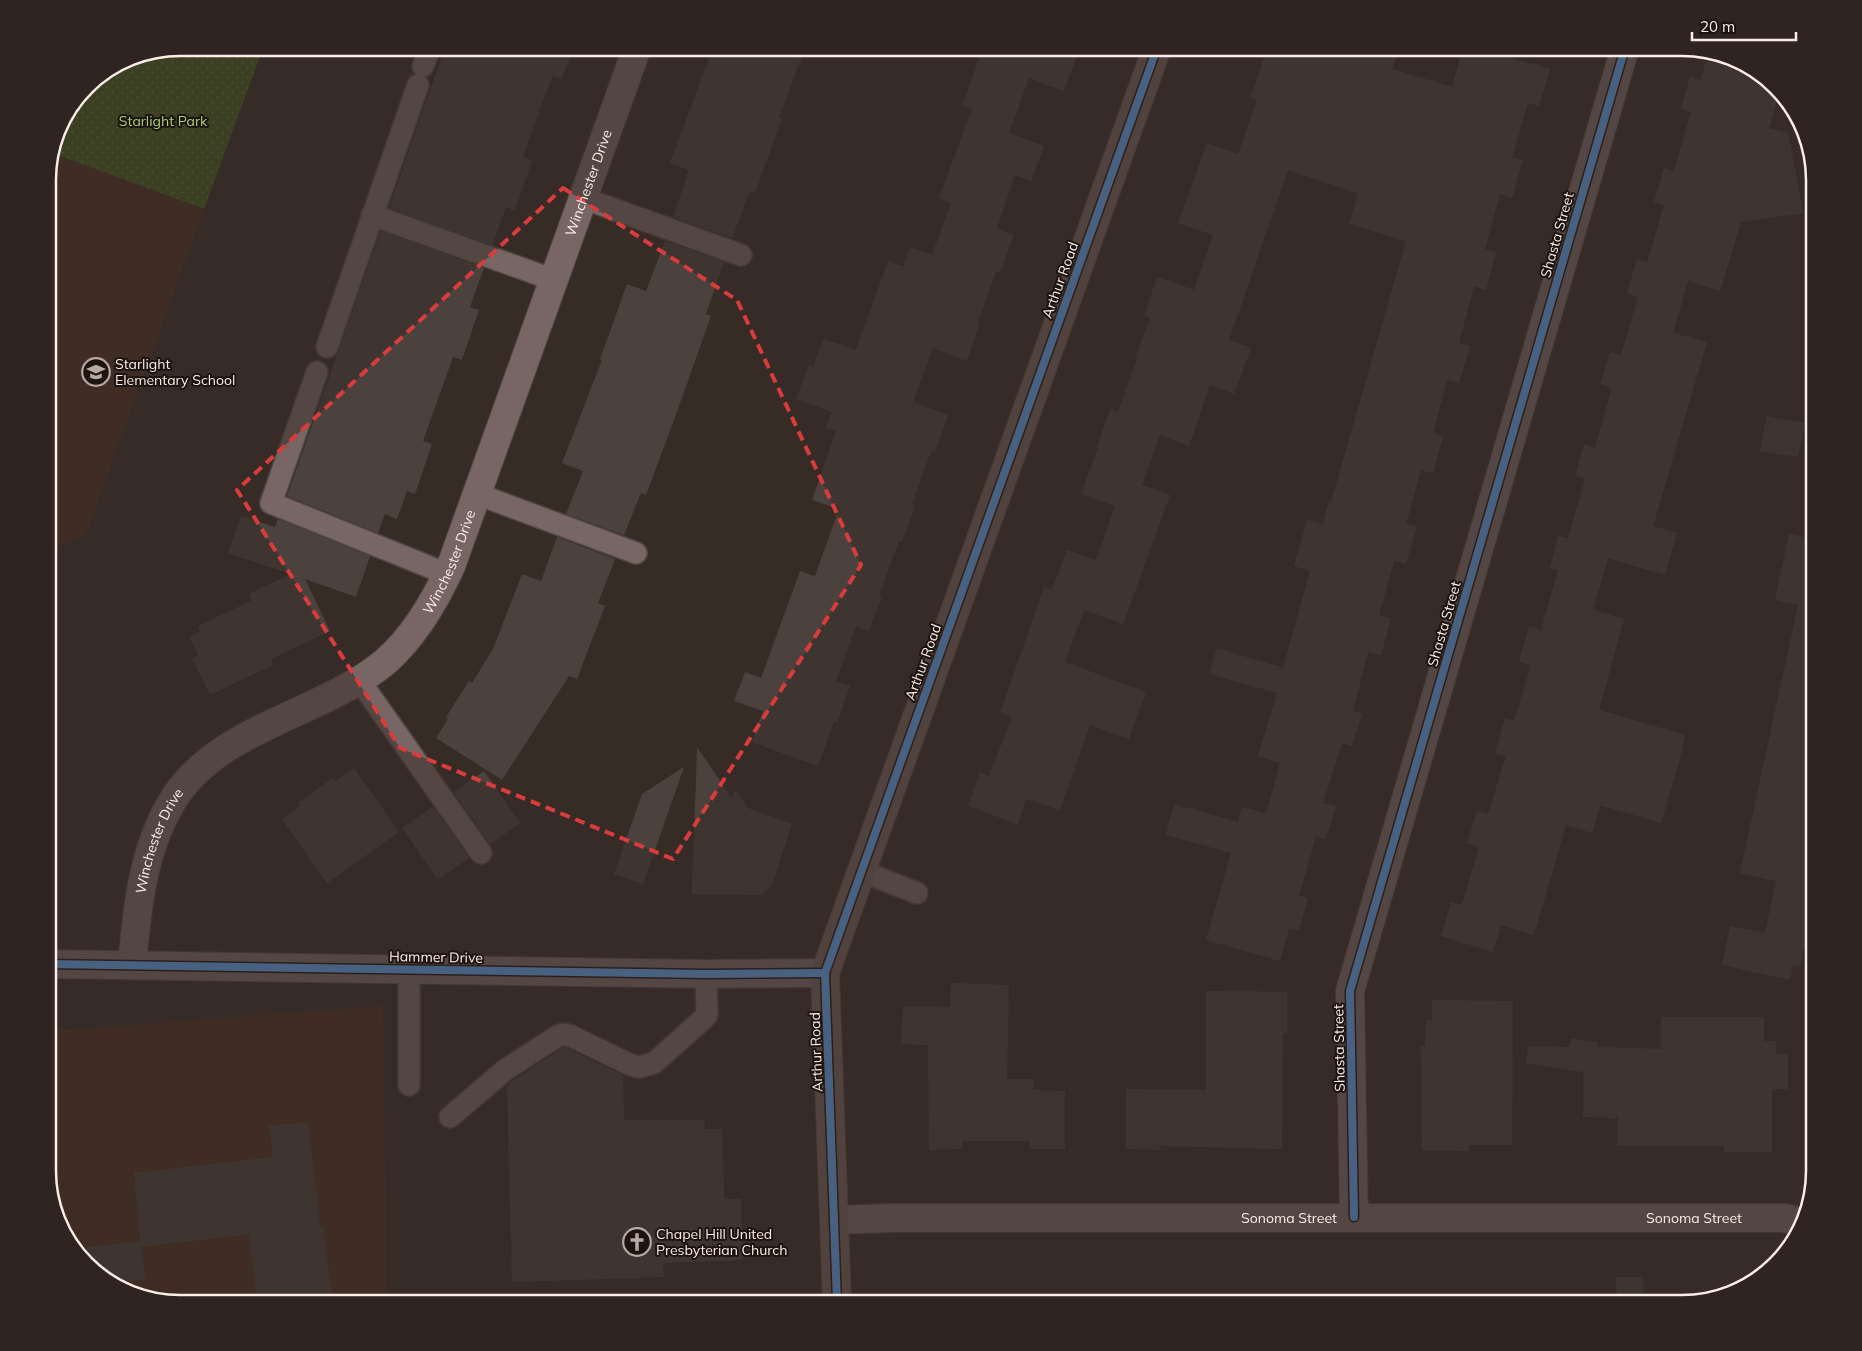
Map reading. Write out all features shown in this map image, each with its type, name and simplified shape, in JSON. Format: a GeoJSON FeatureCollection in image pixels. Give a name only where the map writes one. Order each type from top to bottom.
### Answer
{"type":"FeatureCollection","features":[{"type":"Feature","properties":{"kind":"street","name":"Winchester Drive"},"geometry":{"type":"LineString","coordinates":[[132,965],[137,909],[144,875],[162,821],[181,789],[205,764],[232,744],[336,694],[386,661],[410,636],[431,606],[448,574],[634,56]]}},
{"type":"Feature","properties":{"kind":"street","name":"Arthur Road"},"geometry":{"type":"LineString","coordinates":[[837,1295],[825,973],[1154,56]]}},
{"type":"Feature","properties":{"kind":"street","name":"Shasta Street"},"geometry":{"type":"LineString","coordinates":[[1354,1217],[1350,991],[1622,56]]}},
{"type":"Feature","properties":{"kind":"street","name":"Hammer Drive"},"geometry":{"type":"LineString","coordinates":[[57,964],[706,974],[825,973]]}},
{"type":"Feature","properties":{"kind":"street","name":"Sonoma Street"},"geometry":{"type":"LineString","coordinates":[[835,1220],[891,1218],[1354,1217],[1785,1218],[1795,1221]]}},
{"type":"Feature","properties":{"kind":"lane"},"geometry":{"type":"LineString","coordinates":[[327,347],[424,66]]}},
{"type":"Feature","properties":{"kind":"lane"},"geometry":{"type":"LineString","coordinates":[[583,198],[741,255]]}},
{"type":"Feature","properties":{"kind":"lane"},"geometry":{"type":"LineString","coordinates":[[372,215],[554,280]]}},
{"type":"Feature","properties":{"kind":"lane"},"geometry":{"type":"LineString","coordinates":[[317,372],[271,503],[448,574]]}},
{"type":"Feature","properties":{"kind":"lane"},"geometry":{"type":"LineString","coordinates":[[476,494],[636,553]]}},
{"type":"Feature","properties":{"kind":"lane"},"geometry":{"type":"LineString","coordinates":[[359,680],[480,854]]}},
{"type":"Feature","properties":{"kind":"lane"},"geometry":{"type":"LineString","coordinates":[[861,871],[917,893]]}},
{"type":"Feature","properties":{"kind":"lane"},"geometry":{"type":"LineString","coordinates":[[409,969],[409,1084]]}},
{"type":"Feature","properties":{"kind":"lane"},"geometry":{"type":"LineString","coordinates":[[450,1117],[505,1070],[563,1034],[639,1068],[654,1063],[707,1015],[706,974]]}},
{"type":"Feature","properties":{"kind":"highlighted area"},"geometry":{"type":"Polygon","coordinates":[[[563,188],[737,300],[861,565],[673,859],[400,748],[237,490],[563,188]]]}},
{"type":"Feature","properties":{"kind":"shaded area","name":"Starlight Elementary School"},"geometry":{"type":"Polygon","coordinates":[[[59,156],[204,209],[86,534],[57,546],[57,172],[59,156]]]}},
{"type":"Feature","properties":{"kind":"shaded area"},"geometry":{"type":"Polygon","coordinates":[[[383,1006],[387,1295],[180,1295],[140,1288],[118,1278],[98,1264],[87,1253],[73,1233],[60,1203],[57,1187],[57,1030],[383,1006]]]}},
{"type":"Feature","properties":{"kind":"green space","name":"Starlight Park"},"geometry":{"type":"Polygon","coordinates":[[[260,56],[204,209],[59,156],[60,148],[73,118],[98,87],[111,77],[133,66],[148,60],[164,57],[260,56]]]}},
{"type":"Feature","properties":{"kind":"building"},"geometry":{"type":"Polygon","coordinates":[[[442,56],[570,56],[562,79],[553,76],[523,157],[532,161],[515,210],[506,207],[492,245],[389,208],[442,56]]]}},
{"type":"Feature","properties":{"kind":"building"},"geometry":{"type":"Polygon","coordinates":[[[710,56],[802,56],[779,118],[782,119],[755,193],[750,191],[732,238],[673,217],[689,170],[670,163],[710,56]]]}},
{"type":"Feature","properties":{"kind":"building"},"geometry":{"type":"Polygon","coordinates":[[[980,56],[1077,56],[1064,91],[1029,78],[1009,133],[1044,146],[1031,181],[1015,175],[997,228],[1014,235],[1000,272],[996,271],[977,325],[979,326],[967,361],[933,348],[913,402],[948,415],[935,452],[931,451],[912,504],[915,506],[902,542],[899,541],[879,595],[882,596],[869,631],[856,626],[836,681],[850,686],[837,723],[834,721],[818,766],[752,742],[763,711],[734,701],[745,672],[761,678],[800,571],[815,576],[839,509],[812,500],[836,431],[826,428],[832,412],[796,399],[809,365],[813,367],[823,339],[856,350],[888,261],[903,267],[910,247],[932,255],[951,203],[939,198],[972,109],[962,106],[980,56]]]}},
{"type":"Feature","properties":{"kind":"building"},"geometry":{"type":"Polygon","coordinates":[[[1265,56],[1397,56],[1392,69],[1452,87],[1461,56],[1503,56],[1550,69],[1539,106],[1528,103],[1512,158],[1523,160],[1512,198],[1500,194],[1485,249],[1496,252],[1486,290],[1474,286],[1459,343],[1470,346],[1459,383],[1447,380],[1433,433],[1443,436],[1433,473],[1421,470],[1406,524],[1417,527],[1406,564],[1394,561],[1379,615],[1391,618],[1381,655],[1368,652],[1353,711],[1362,714],[1352,746],[1342,743],[1323,803],[1336,806],[1326,839],[1316,836],[1299,896],[1308,898],[1299,930],[1289,928],[1280,961],[1206,940],[1231,853],[1166,835],[1174,804],[1238,822],[1242,807],[1266,814],[1280,763],[1258,756],[1277,693],[1209,674],[1217,648],[1283,668],[1310,571],[1294,566],[1307,520],[1323,524],[1329,501],[1331,502],[1406,241],[1349,224],[1358,193],[1288,170],[1229,340],[1251,348],[1234,394],[1210,385],[1189,446],[1160,435],[1142,485],[1170,495],[1123,624],[1084,610],[1065,662],[1146,692],[1129,739],[1090,725],[1060,810],[1026,799],[1018,824],[968,806],[980,773],[989,776],[1012,717],[1000,713],[1044,587],[1052,590],[1067,550],[1096,560],[1115,506],[1081,494],[1110,409],[1118,412],[1137,359],[1135,358],[1150,318],[1144,316],[1157,277],[1194,290],[1213,235],[1178,223],[1207,143],[1238,154],[1257,100],[1250,98],[1265,56]]]}},
{"type":"Feature","properties":{"kind":"building"},"geometry":{"type":"Polygon","coordinates":[[[1714,60],[1751,77],[1777,102],[1769,128],[1788,132],[1803,213],[1741,222],[1720,291],[1688,281],[1673,333],[1707,342],[1653,526],[1677,533],[1665,575],[1608,558],[1593,610],[1624,619],[1599,710],[1685,735],[1680,759],[1661,823],[1600,805],[1592,833],[1566,825],[1534,935],[1501,925],[1493,952],[1441,936],[1451,902],[1462,905],[1479,847],[1467,843],[1477,811],[1488,814],[1506,756],[1495,753],[1505,718],[1514,721],[1531,665],[1519,662],[1529,626],[1541,630],[1558,570],[1550,568],[1558,536],[1568,539],[1585,479],[1575,476],[1584,444],[1595,448],[1612,388],[1600,384],[1610,352],[1621,355],[1638,297],[1627,293],[1637,259],[1647,263],[1664,205],[1654,202],[1664,168],[1674,171],[1691,112],[1681,109],[1690,77],[1701,80],[1706,61],[1712,63],[1714,60]]]}},
{"type":"Feature","properties":{"kind":"building"},"geometry":{"type":"Polygon","coordinates":[[[381,231],[484,268],[470,307],[479,310],[462,360],[453,357],[423,441],[432,444],[415,494],[407,491],[397,519],[385,514],[378,533],[287,496],[381,231]]]}},
{"type":"Feature","properties":{"kind":"building"},"geometry":{"type":"Polygon","coordinates":[[[665,241],[724,262],[706,314],[711,316],[673,423],[646,495],[641,493],[624,535],[566,514],[583,471],[562,463],[602,360],[600,359],[627,284],[646,291],[665,241]]]}},
{"type":"Feature","properties":{"kind":"building"},"geometry":{"type":"Polygon","coordinates":[[[1767,416],[1805,423],[1798,457],[1760,451],[1767,416]]]}},
{"type":"Feature","properties":{"kind":"building"},"geometry":{"type":"Polygon","coordinates":[[[241,516],[275,527],[278,519],[370,556],[356,597],[305,579],[330,631],[271,659],[273,665],[210,695],[192,658],[198,655],[190,637],[200,632],[198,626],[251,601],[249,594],[291,574],[228,553],[241,516]]]}},
{"type":"Feature","properties":{"kind":"building"},"geometry":{"type":"Polygon","coordinates":[[[1789,534],[1806,537],[1806,948],[1804,948],[1800,967],[1793,965],[1790,980],[1722,965],[1730,926],[1765,933],[1776,881],[1740,873],[1798,605],[1775,600],[1789,534]]]}},
{"type":"Feature","properties":{"kind":"building"},"geometry":{"type":"Polygon","coordinates":[[[557,537],[615,559],[598,603],[605,606],[577,679],[569,676],[502,780],[436,738],[448,719],[446,717],[469,681],[472,683],[493,649],[522,574],[541,581],[557,537]]]}},
{"type":"Feature","properties":{"kind":"building"},"geometry":{"type":"Polygon","coordinates":[[[697,747],[732,798],[735,790],[748,808],[792,824],[772,885],[763,894],[692,894],[697,747]]]}},
{"type":"Feature","properties":{"kind":"building"},"geometry":{"type":"Polygon","coordinates":[[[684,767],[643,884],[614,874],[642,794],[684,767]]]}},
{"type":"Feature","properties":{"kind":"building"},"geometry":{"type":"Polygon","coordinates":[[[354,768],[399,832],[327,883],[282,819],[300,806],[298,803],[333,778],[336,781],[354,768]]]}},
{"type":"Feature","properties":{"kind":"building"},"geometry":{"type":"Polygon","coordinates":[[[484,771],[520,823],[490,844],[454,792],[484,771]]]}},
{"type":"Feature","properties":{"kind":"building"},"geometry":{"type":"Polygon","coordinates":[[[433,807],[469,858],[438,879],[402,828],[433,807]]]}},
{"type":"Feature","properties":{"kind":"building"},"geometry":{"type":"Polygon","coordinates":[[[951,983],[1009,985],[1007,1079],[1034,1079],[1033,1090],[1065,1091],[1065,1149],[1030,1149],[1030,1141],[962,1141],[962,1149],[929,1150],[928,1045],[901,1044],[903,1006],[950,1007],[951,983]]]}},
{"type":"Feature","properties":{"kind":"building"},"geometry":{"type":"Polygon","coordinates":[[[1206,991],[1287,992],[1287,1033],[1283,1033],[1282,1149],[1160,1146],[1159,1150],[1126,1149],[1126,1089],[1206,1090],[1206,991]]]}},
{"type":"Feature","properties":{"kind":"building"},"geometry":{"type":"Polygon","coordinates":[[[1432,1000],[1513,1001],[1512,1145],[1469,1145],[1469,1151],[1422,1150],[1421,1046],[1425,1046],[1426,1020],[1432,1021],[1432,1000]]]}},
{"type":"Feature","properties":{"kind":"building"},"geometry":{"type":"Polygon","coordinates":[[[1661,1017],[1764,1017],[1764,1041],[1776,1041],[1776,1054],[1788,1054],[1788,1089],[1772,1089],[1772,1152],[1724,1152],[1724,1146],[1617,1146],[1618,1118],[1583,1117],[1583,1072],[1526,1063],[1528,1046],[1570,1047],[1571,1038],[1598,1043],[1597,1047],[1661,1049],[1661,1017]]]}},
{"type":"Feature","properties":{"kind":"building"},"geometry":{"type":"Polygon","coordinates":[[[564,1047],[623,1075],[624,1120],[705,1120],[705,1129],[722,1129],[724,1199],[741,1199],[743,1260],[663,1263],[664,1277],[512,1282],[507,1085],[564,1047]]]}},
{"type":"Feature","properties":{"kind":"building"},"geometry":{"type":"Polygon","coordinates":[[[308,1122],[320,1226],[323,1226],[332,1295],[257,1295],[249,1234],[141,1247],[134,1173],[273,1157],[269,1126],[308,1122]]]}},
{"type":"Feature","properties":{"kind":"building"},"geometry":{"type":"Polygon","coordinates":[[[141,1241],[145,1279],[125,1281],[118,1278],[98,1264],[83,1248],[141,1241]]]}},
{"type":"Feature","properties":{"kind":"building"},"geometry":{"type":"Polygon","coordinates":[[[1616,1277],[1643,1277],[1643,1295],[1617,1295],[1616,1277]]]}},
{"type":"Feature","properties":{"kind":"cycle path"},"geometry":{"type":"LineString","coordinates":[[837,1295],[825,973],[1154,56]]}},
{"type":"Feature","properties":{"kind":"cycle path"},"geometry":{"type":"LineString","coordinates":[[1354,1217],[1350,991],[1623,56]]}},
{"type":"Feature","properties":{"kind":"cycle path"},"geometry":{"type":"LineString","coordinates":[[57,964],[706,974],[825,973]]}},
{"type":"Feature","properties":{"kind":"place","name":"Starlight Elementary School"},"geometry":{"type":"Point","coordinates":[96,372]}},
{"type":"Feature","properties":{"kind":"place","name":"Chapel Hill United Presbyterian Church"},"geometry":{"type":"Point","coordinates":[637,1242]}}]}
